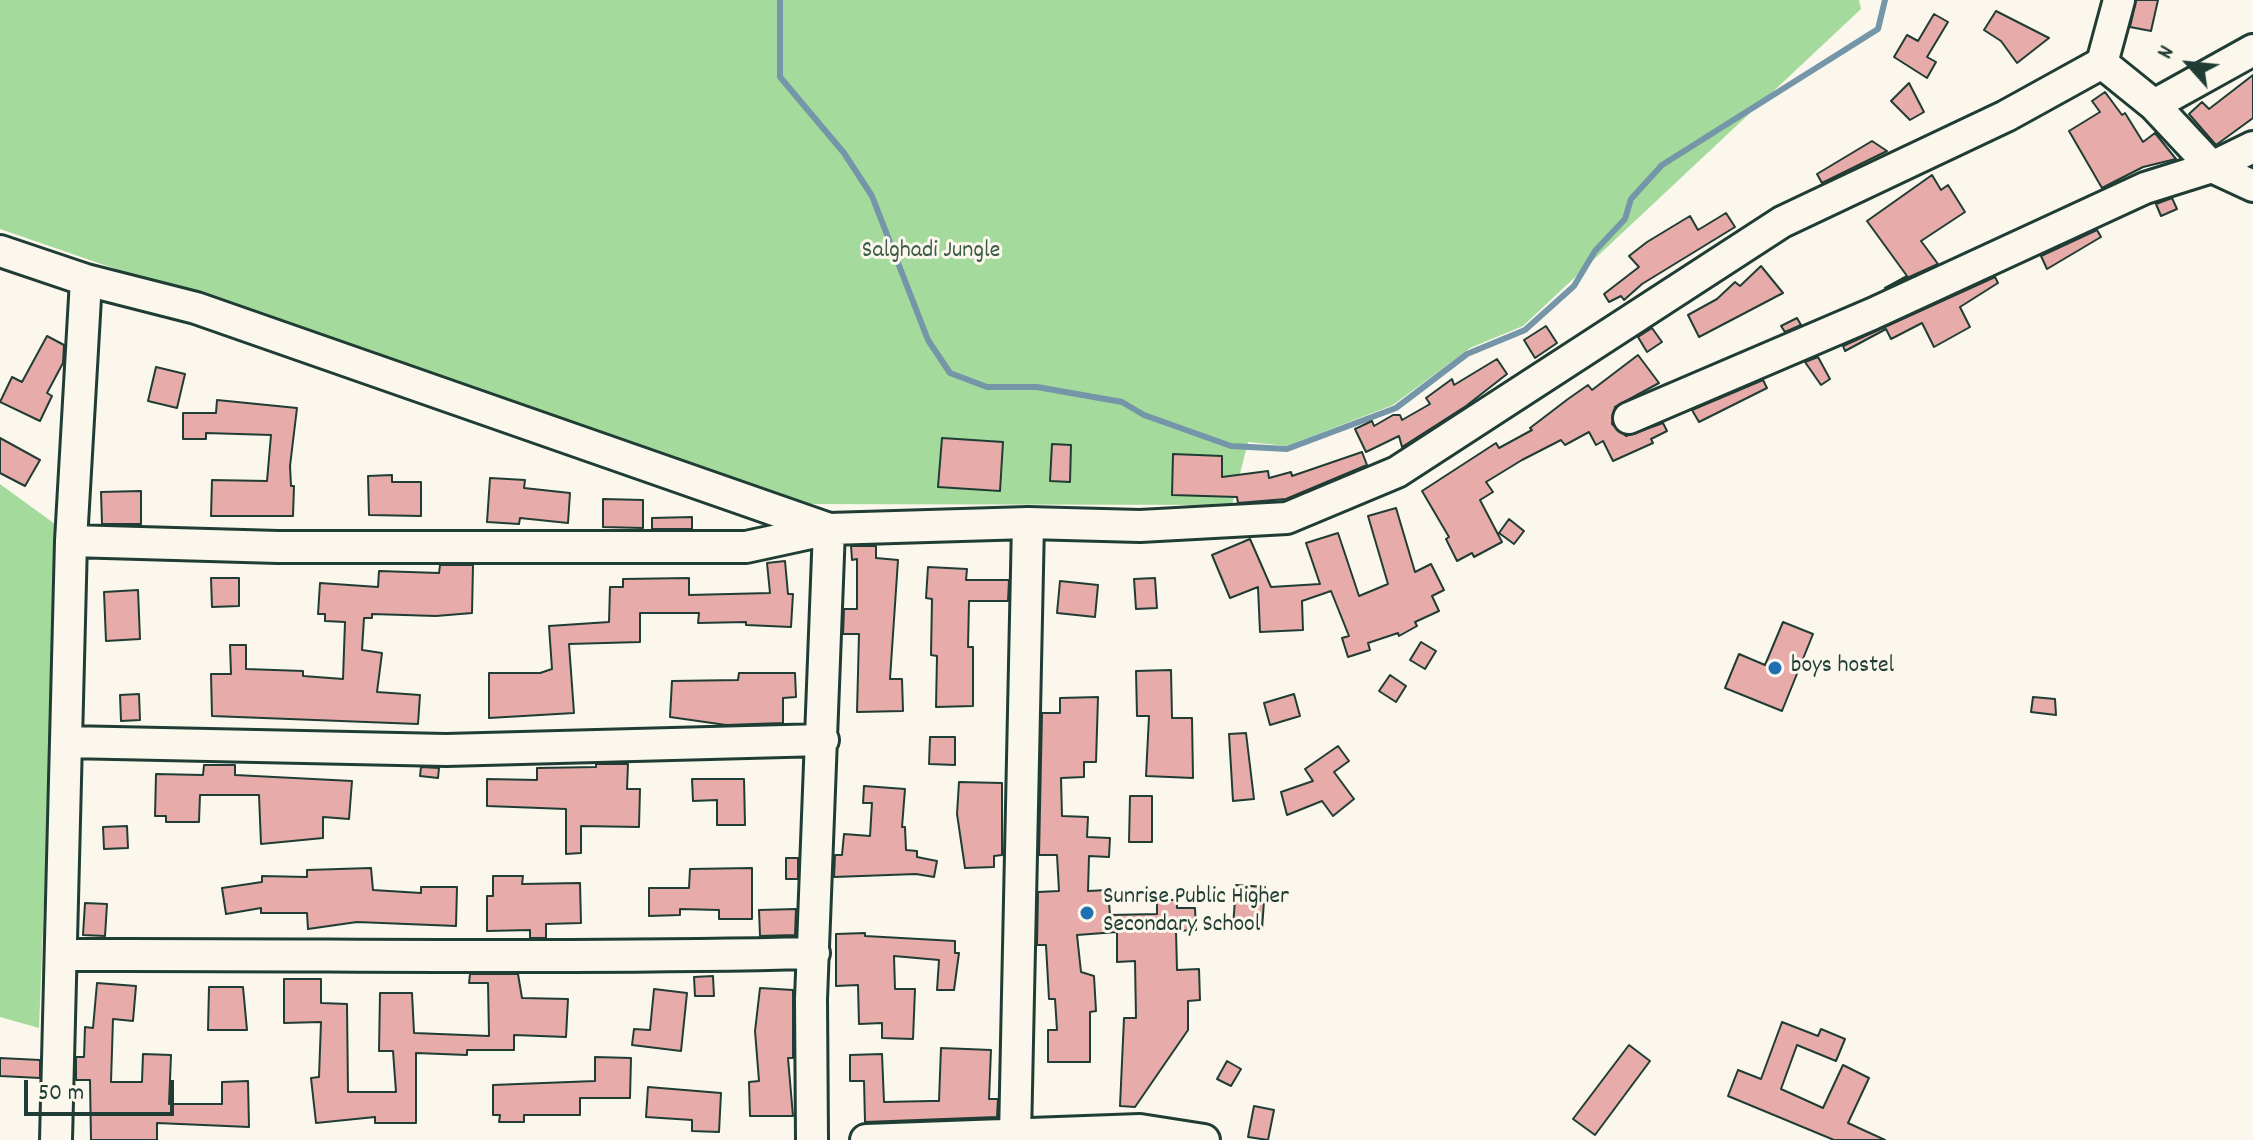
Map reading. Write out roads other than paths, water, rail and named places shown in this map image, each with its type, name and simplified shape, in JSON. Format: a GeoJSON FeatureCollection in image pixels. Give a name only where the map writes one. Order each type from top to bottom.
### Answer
{"type":"FeatureCollection","features":[{"type":"Feature","properties":{"kind":"street"},"geometry":{"type":"LineString","coordinates":[[71,541],[278,547],[746,547],[829,529],[1028,523],[1140,526],[1287,518],[1397,472],[1782,222],[2006,116],[2102,63],[2119,0]]}},
{"type":"Feature","properties":{"kind":"street"},"geometry":{"type":"LineString","coordinates":[[2154,105],[2252,48]]}},
{"type":"Feature","properties":{"kind":"street"},"geometry":{"type":"LineString","coordinates":[[2102,63],[2154,105],[2212,167],[2253,186]]}},
{"type":"Feature","properties":{"kind":"street"},"geometry":{"type":"LineString","coordinates":[[1629,418],[1872,314],[2145,188],[2212,167],[2253,147]]}},
{"type":"Feature","properties":{"kind":"street"},"geometry":{"type":"LineString","coordinates":[[0,251],[86,280],[196,308],[829,529]]}},
{"type":"Feature","properties":{"kind":"street"},"geometry":{"type":"LineString","coordinates":[[56,1140],[71,541],[86,280]]}},
{"type":"Feature","properties":{"kind":"street"},"geometry":{"type":"LineString","coordinates":[[1015,1136],[1028,523]]}},
{"type":"Feature","properties":{"kind":"street"},"geometry":{"type":"LineString","coordinates":[[812,1140],[814,953],[829,529]]}},
{"type":"Feature","properties":{"kind":"street"},"geometry":{"type":"LineString","coordinates":[[67,742],[446,750],[823,740]]}},
{"type":"Feature","properties":{"kind":"street"},"geometry":{"type":"LineString","coordinates":[[62,955],[451,953],[627,957],[814,953]]}},
{"type":"Feature","properties":{"kind":"street"},"geometry":{"type":"LineString","coordinates":[[866,1140],[1140,1130],[1204,1140]]}},
{"type":"Feature","properties":{"kind":"waterway"},"geometry":{"type":"LineString","coordinates":[[780,0],[780,77],[844,153],[872,196],[928,340],[950,373],[987,387],[1037,387],[1122,402],[1144,415],[1231,446],[1287,449],[1396,408],[1467,354],[1525,330],[1574,286],[1595,251],[1625,219],[1631,199],[1662,165],[1878,29],[1885,0]]}},
{"type":"Feature","properties":{"kind":"place","name":"boys hostel"},"geometry":{"type":"Point","coordinates":[1775,668]}},
{"type":"Feature","properties":{"kind":"place","name":"Sunrise Public Higher Secondary School"},"geometry":{"type":"Point","coordinates":[1087,913]}},
{"type":"Feature","properties":{"kind":"park label","name":"Salghadi Jungle"},"geometry":{"type":"Point","coordinates":[931,253]}}]}
